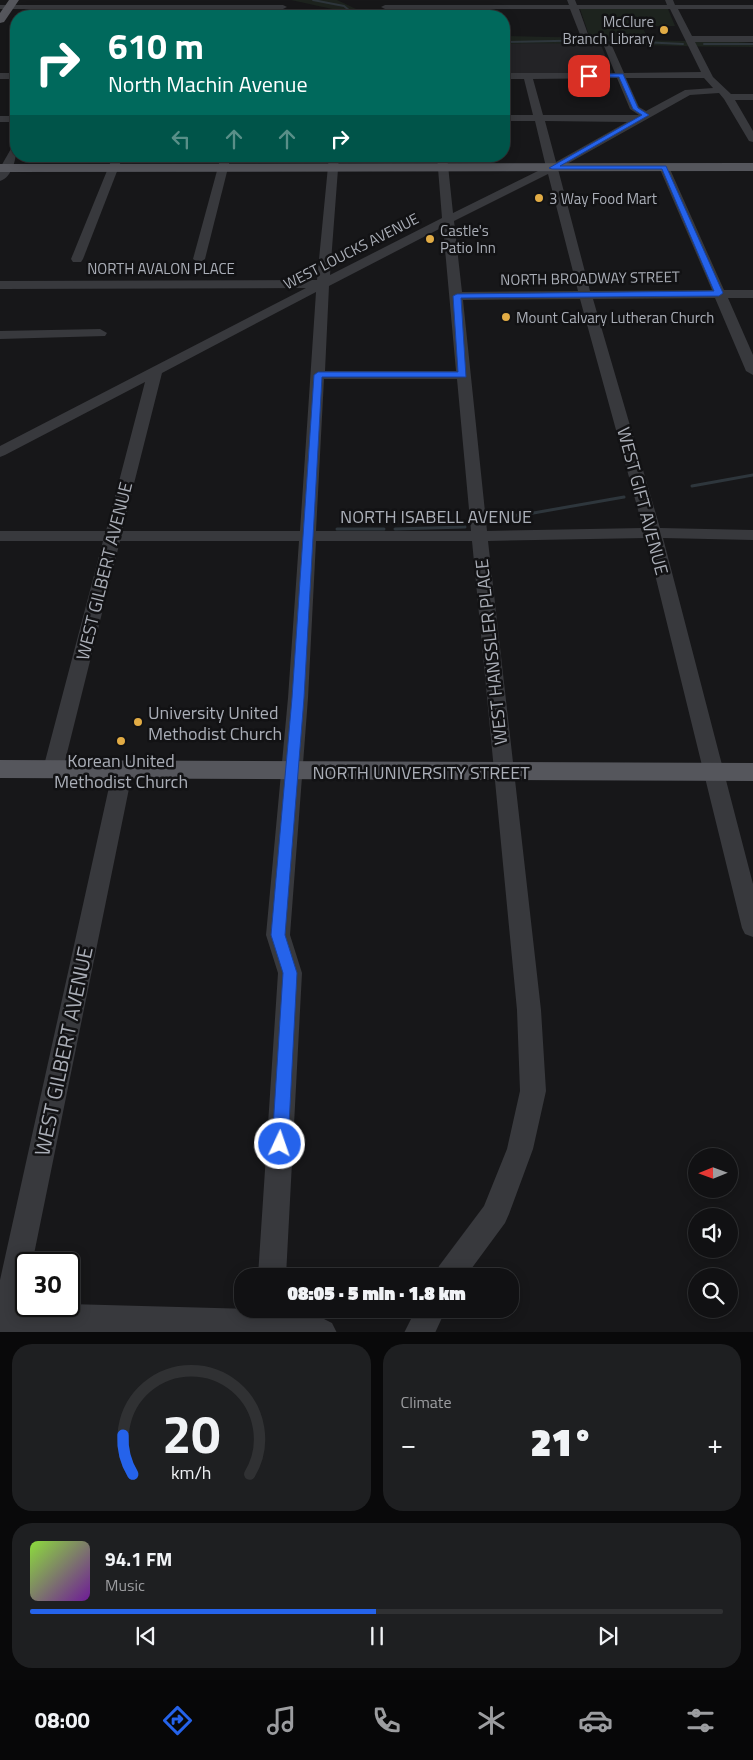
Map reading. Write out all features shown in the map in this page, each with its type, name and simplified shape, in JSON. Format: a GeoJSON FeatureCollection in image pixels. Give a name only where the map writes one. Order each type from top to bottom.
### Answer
{"type":"FeatureCollection","features":[{"type":"Feature","properties":{"kind":"main road"},"geometry":{"type":"LineString","coordinates":[[0,20],[6,6]]}},
{"type":"Feature","properties":{"kind":"main road"},"geometry":{"type":"LineString","coordinates":[[2,172],[116,162],[442,162],[555,166],[753,167]]}},
{"type":"Feature","properties":{"kind":"main road","name":"NORTH UNIVERSITY STREET"},"geometry":{"type":"LineString","coordinates":[[0,769],[753,772]]}},
{"type":"Feature","properties":{"kind":"street"},"geometry":{"type":"LineString","coordinates":[[6,6],[176,8],[260,4],[283,7]]}},
{"type":"Feature","properties":{"kind":"street"},"geometry":{"type":"LineString","coordinates":[[573,4],[585,37]]}},
{"type":"Feature","properties":{"kind":"street"},"geometry":{"type":"LineString","coordinates":[[671,4],[708,76],[719,90],[728,97],[751,133]]}},
{"type":"Feature","properties":{"kind":"street"},"geometry":{"type":"LineString","coordinates":[[385,7],[671,4],[753,7]]}},
{"type":"Feature","properties":{"kind":"street"},"geometry":{"type":"LineString","coordinates":[[689,39],[753,39]]}},
{"type":"Feature","properties":{"kind":"street"},"geometry":{"type":"LineString","coordinates":[[608,46],[636,109],[643,117]]}},
{"type":"Feature","properties":{"kind":"street"},"geometry":{"type":"LineString","coordinates":[[510,76],[708,76]]}},
{"type":"Feature","properties":{"kind":"street","name":"WEST GIFT AVENUE"},"geometry":{"type":"LineString","coordinates":[[528,76],[555,166],[585,295],[653,533],[753,928]]}},
{"type":"Feature","properties":{"kind":"street","name":"WEST LOUCKS AVENUE"},"geometry":{"type":"LineString","coordinates":[[3,445],[155,372],[555,166],[692,91],[719,90]]}},
{"type":"Feature","properties":{"kind":"street"},"geometry":{"type":"LineString","coordinates":[[728,97],[753,97]]}},
{"type":"Feature","properties":{"kind":"street"},"geometry":{"type":"LineString","coordinates":[[510,118],[643,117]]}},
{"type":"Feature","properties":{"kind":"street"},"geometry":{"type":"LineString","coordinates":[[2,172],[10,158]]}},
{"type":"Feature","properties":{"kind":"street"},"geometry":{"type":"LineString","coordinates":[[77,259],[116,162]]}},
{"type":"Feature","properties":{"kind":"street"},"geometry":{"type":"LineString","coordinates":[[199,259],[224,162]]}},
{"type":"Feature","properties":{"kind":"street"},"geometry":{"type":"LineString","coordinates":[[272,1268],[290,973],[278,935],[298,698],[323,284],[333,162]]}},
{"type":"Feature","properties":{"kind":"street","name":"WEST HANSSLER PLACE"},"geometry":{"type":"LineString","coordinates":[[442,162],[457,296],[463,375],[503,772],[529,1010],[533,1091],[520,1149],[495,1214],[455,1268]]}},
{"type":"Feature","properties":{"kind":"street"},"geometry":{"type":"LineString","coordinates":[[664,167],[753,371]]}},
{"type":"Feature","properties":{"kind":"street","name":"NORTH AVALON PLACE"},"geometry":{"type":"LineString","coordinates":[[0,285],[323,284]]}},
{"type":"Feature","properties":{"kind":"street","name":"NORTH BROADWAY STREET"},"geometry":{"type":"LineString","coordinates":[[457,296],[753,294]]}},
{"type":"Feature","properties":{"kind":"street"},"geometry":{"type":"LineString","coordinates":[[0,335],[100,333]]}},
{"type":"Feature","properties":{"kind":"street","name":"WEST GILBERT AVENUE"},"geometry":{"type":"LineString","coordinates":[[53,769],[155,372]]}},
{"type":"Feature","properties":{"kind":"street"},"geometry":{"type":"LineString","coordinates":[[318,375],[463,375]]}},
{"type":"Feature","properties":{"kind":"street","name":"NORTH ISABELL AVENUE"},"geometry":{"type":"LineString","coordinates":[[0,536],[480,536],[653,533],[753,535]]}},
{"type":"Feature","properties":{"kind":"street","name":"WEST GILBERT AVENUE"},"geometry":{"type":"LineString","coordinates":[[3,1322],[123,769]]}},
{"type":"Feature","properties":{"kind":"street"},"geometry":{"type":"LineString","coordinates":[[419,1332],[427,1318]]}},
{"type":"Feature","properties":{"kind":"street"},"geometry":{"type":"LineString","coordinates":[[3,1322],[254,1321],[322,1332]]}},
{"type":"Feature","properties":{"kind":"shaded area"},"geometry":{"type":"Polygon","coordinates":[[[291,0],[337,0],[358,10],[332,9],[291,0]]]}},
{"type":"Feature","properties":{"kind":"shaded area"},"geometry":{"type":"Polygon","coordinates":[[[580,9],[668,9],[675,26],[642,26],[648,39],[637,40],[739,42],[753,43],[753,47],[510,44],[510,36],[590,38],[580,9]]]}},
{"type":"Feature","properties":{"kind":"shaded area"},"geometry":{"type":"Polygon","coordinates":[[[510,37],[598,38],[613,74],[510,74],[510,37]]]}},
{"type":"Feature","properties":{"kind":"waterway"},"geometry":{"type":"LineString","coordinates":[[313,0],[344,6],[349,10]]}},
{"type":"Feature","properties":{"kind":"waterway"},"geometry":{"type":"LineString","coordinates":[[510,42],[600,40],[683,44]]}},
{"type":"Feature","properties":{"kind":"waterway"},"geometry":{"type":"LineString","coordinates":[[704,44],[753,44]]}},
{"type":"Feature","properties":{"kind":"waterway"},"geometry":{"type":"LineString","coordinates":[[692,486],[753,475]]}},
{"type":"Feature","properties":{"kind":"waterway"},"geometry":{"type":"LineString","coordinates":[[490,522],[504,516],[522,515],[624,497]]}},
{"type":"Feature","properties":{"kind":"waterway"},"geometry":{"type":"LineString","coordinates":[[395,529],[465,527]]}},
{"type":"Feature","properties":{"kind":"waterway"},"geometry":{"type":"LineString","coordinates":[[337,529],[384,529]]}},
{"type":"Feature","properties":{"kind":"place","name":"McClure Branch Library"},"geometry":{"type":"Point","coordinates":[664,30]}},
{"type":"Feature","properties":{"kind":"place","name":"3 Way Food Mart"},"geometry":{"type":"Point","coordinates":[539,198]}},
{"type":"Feature","properties":{"kind":"place","name":"Castle's Patio Inn"},"geometry":{"type":"Point","coordinates":[430,239]}},
{"type":"Feature","properties":{"kind":"place","name":"Mount Calvary Lutheran Church"},"geometry":{"type":"Point","coordinates":[506,317]}},
{"type":"Feature","properties":{"kind":"place","name":"University United Methodist Church"},"geometry":{"type":"Point","coordinates":[138,722]}},
{"type":"Feature","properties":{"kind":"place","name":"Korean United Methodist Church"},"geometry":{"type":"Point","coordinates":[121,741]}},
{"type":"Feature","properties":{"kind":"route"},"geometry":{"type":"LineString","coordinates":[[280,1144],[290,973],[278,935],[298,698],[318,375],[463,375],[457,296],[719,293],[664,167],[552,168],[646,115],[637,111],[621,75],[589,76]]}}]}
